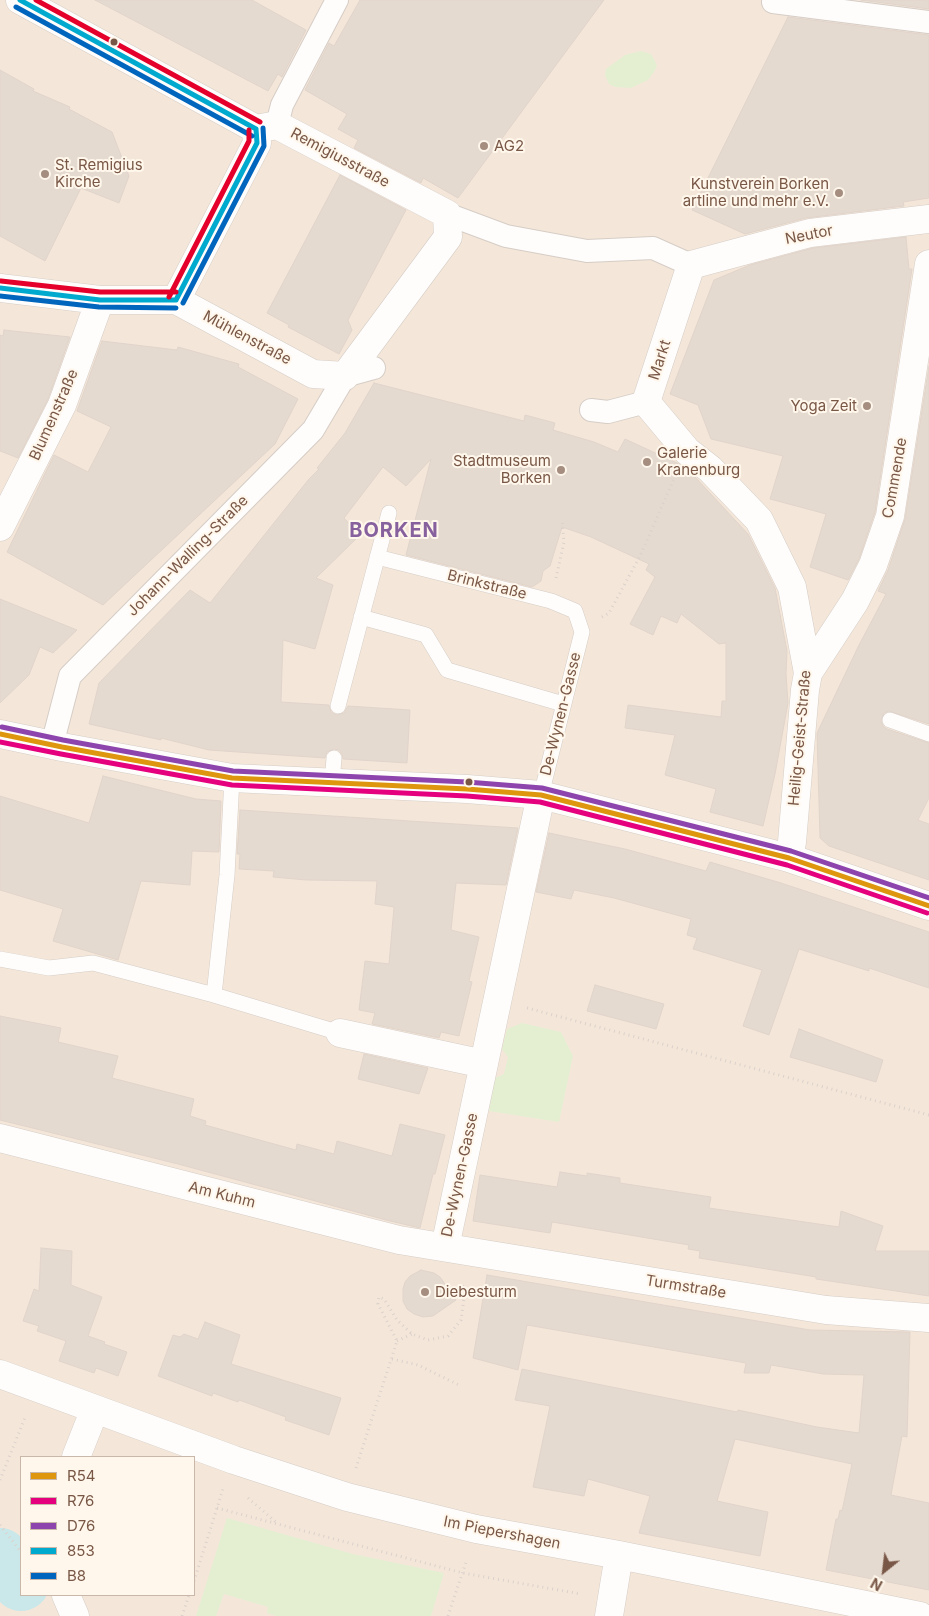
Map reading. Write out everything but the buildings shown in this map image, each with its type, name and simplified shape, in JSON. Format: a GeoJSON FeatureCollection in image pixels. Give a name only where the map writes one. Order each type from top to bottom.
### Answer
{"type":"FeatureCollection","features":[{"type":"Feature","properties":{"kind":"street","name":"Remigiusstraße"},"geometry":{"type":"LineString","coordinates":[[20,0],[267,127],[447,214]]}},
{"type":"Feature","properties":{"kind":"street"},"geometry":{"type":"LineString","coordinates":[[176,300],[257,143],[282,105],[337,0]]}},
{"type":"Feature","properties":{"kind":"street"},"geometry":{"type":"LineString","coordinates":[[774,1],[929,22]]}},
{"type":"Feature","properties":{"kind":"street"},"geometry":{"type":"LineString","coordinates":[[345,376],[448,237],[447,214],[506,236],[587,251],[653,248],[691,265]]}},
{"type":"Feature","properties":{"kind":"street","name":"Neutor"},"geometry":{"type":"LineString","coordinates":[[691,265],[810,233],[929,219]]}},
{"type":"Feature","properties":{"kind":"street","name":"Commende"},"geometry":{"type":"LineString","coordinates":[[808,674],[854,601],[873,565],[890,516],[929,264]]}},
{"type":"Feature","properties":{"kind":"street","name":"Markt"},"geometry":{"type":"LineString","coordinates":[[646,402],[691,265]]}},
{"type":"Feature","properties":{"kind":"street","name":"Mühlenstraße"},"geometry":{"type":"LineString","coordinates":[[0,288],[100,300],[176,300],[313,374],[345,376]]}},
{"type":"Feature","properties":{"kind":"street","name":"Blumenstraße"},"geometry":{"type":"LineString","coordinates":[[0,527],[62,405],[100,300]]}},
{"type":"Feature","properties":{"kind":"street"},"geometry":{"type":"LineString","coordinates":[[345,376],[374,368]]}},
{"type":"Feature","properties":{"kind":"street","name":"Johann-Walling-Straße"},"geometry":{"type":"LineString","coordinates":[[52,745],[70,676],[313,430],[345,376]]}},
{"type":"Feature","properties":{"kind":"street"},"geometry":{"type":"LineString","coordinates":[[592,410],[608,412],[646,402]]}},
{"type":"Feature","properties":{"kind":"street","name":"Heilig-Geist-Straße"},"geometry":{"type":"LineString","coordinates":[[646,402],[687,451],[710,469],[759,520],[792,587],[808,674],[804,690],[792,842],[789,858]]}},
{"type":"Feature","properties":{"kind":"street"},"geometry":{"type":"LineString","coordinates":[[0,734],[232,778],[333,770],[467,789],[541,795],[789,858],[929,906]]}},
{"type":"Feature","properties":{"kind":"street","name":"De-Wynen-Gasse"},"geometry":{"type":"LineString","coordinates":[[445,1247],[541,795]]}},
{"type":"Feature","properties":{"kind":"street"},"geometry":{"type":"LineString","coordinates":[[340,1033],[484,1064]]}},
{"type":"Feature","properties":{"kind":"street","name":"Am Kuhm"},"geometry":{"type":"LineString","coordinates":[[0,1138],[399,1240],[445,1247]]}},
{"type":"Feature","properties":{"kind":"street","name":"Turmstraße"},"geometry":{"type":"LineString","coordinates":[[445,1247],[826,1310],[929,1318]]}},
{"type":"Feature","properties":{"kind":"street","name":"Im Piepershagen"},"geometry":{"type":"LineString","coordinates":[[0,1374],[95,1409],[230,1470],[476,1530],[619,1554],[920,1616]]}},
{"type":"Feature","properties":{"kind":"street"},"geometry":{"type":"LineString","coordinates":[[76,1456],[95,1409]]}},
{"type":"Feature","properties":{"kind":"street"},"geometry":{"type":"LineString","coordinates":[[612,1603],[619,1554]]}},
{"type":"Feature","properties":{"kind":"street"},"geometry":{"type":"LineString","coordinates":[[66,1596],[75,1616]]}},
{"type":"Feature","properties":{"kind":"lane"},"geometry":{"type":"LineString","coordinates":[[338,706],[389,513]]}},
{"type":"Feature","properties":{"kind":"lane","name":"Brinkstraße"},"geometry":{"type":"LineString","coordinates":[[377,557],[551,601],[575,612],[582,632]]}},
{"type":"Feature","properties":{"kind":"lane"},"geometry":{"type":"LineString","coordinates":[[362,617],[426,635],[447,670],[564,704]]}},
{"type":"Feature","properties":{"kind":"lane","name":"De-Wynen-Gasse"},"geometry":{"type":"LineString","coordinates":[[541,795],[582,632]]}},
{"type":"Feature","properties":{"kind":"lane"},"geometry":{"type":"LineString","coordinates":[[890,720],[929,734]]}},
{"type":"Feature","properties":{"kind":"lane"},"geometry":{"type":"LineString","coordinates":[[214,994],[226,875],[232,778]]}},
{"type":"Feature","properties":{"kind":"lane"},"geometry":{"type":"LineString","coordinates":[[0,958],[49,968],[93,963],[214,994],[340,1033]]}},
{"type":"Feature","properties":{"kind":"path","name":"De-Wynen-Gasse"},"geometry":{"type":"LineString","coordinates":[[582,632],[609,612],[640,556],[687,451]]}},
{"type":"Feature","properties":{"kind":"path"},"geometry":{"type":"LineString","coordinates":[[551,601],[564,542],[562,520]]}},
{"type":"Feature","properties":{"kind":"path"},"geometry":{"type":"LineString","coordinates":[[498,1000],[929,1115]]}},
{"type":"Feature","properties":{"kind":"path","name":"De-Wynen-Gasse"},"geometry":{"type":"LineString","coordinates":[[412,1334],[428,1340],[448,1336],[461,1320],[465,1291],[445,1247]]}},
{"type":"Feature","properties":{"kind":"path"},"geometry":{"type":"LineString","coordinates":[[347,1497],[397,1341],[378,1304],[379,1297],[384,1299],[397,1320],[412,1334],[397,1341]]}},
{"type":"Feature","properties":{"kind":"path"},"geometry":{"type":"LineString","coordinates":[[392,1360],[418,1366],[461,1386]]}},
{"type":"Feature","properties":{"kind":"path"},"geometry":{"type":"LineString","coordinates":[[0,1480],[19,1430],[38,1388]]}},
{"type":"Feature","properties":{"kind":"path"},"geometry":{"type":"LineString","coordinates":[[195,1578],[230,1470],[278,1523]]}},
{"type":"Feature","properties":{"kind":"path"},"geometry":{"type":"LineString","coordinates":[[217,1508],[463,1573],[579,1594],[612,1603]]}},
{"type":"Feature","properties":{"kind":"path"},"geometry":{"type":"LineString","coordinates":[[0,1525],[20,1551]]}},
{"type":"Feature","properties":{"kind":"path"},"geometry":{"type":"LineString","coordinates":[[448,1616],[476,1530]]}},
{"type":"Feature","properties":{"kind":"path"},"geometry":{"type":"LineString","coordinates":[[182,1616],[189,1596]]}},
{"type":"Feature","properties":{"kind":"shaded area"},"geometry":{"type":"Polygon","coordinates":[[[0,0],[929,0],[929,1616],[0,1616],[0,0]]]}},
{"type":"Feature","properties":{"kind":"green space"},"geometry":{"type":"Polygon","coordinates":[[[641,51],[651,54],[657,66],[648,80],[631,88],[615,87],[609,84],[605,75],[606,69],[625,55],[641,51]]]}},
{"type":"Feature","properties":{"kind":"green space"},"geometry":{"type":"Polygon","coordinates":[[[522,1023],[561,1032],[573,1056],[559,1122],[489,1111],[495,1078],[504,1074],[508,1057],[502,1049],[507,1029],[522,1023]]]}},
{"type":"Feature","properties":{"kind":"green space"},"geometry":{"type":"Polygon","coordinates":[[[227,1518],[353,1554],[444,1573],[431,1616],[276,1616],[267,1613],[268,1607],[224,1594],[216,1616],[196,1616],[227,1518]]]}},
{"type":"Feature","properties":{"kind":"waterway"},"geometry":{"type":"LineString","coordinates":[[0,1557],[20,1581]]}},
{"type":"Feature","properties":{"kind":"transit line","name":"853"},"geometry":{"type":"LineString","coordinates":[[20,0],[256,129]]}},
{"type":"Feature","properties":{"kind":"transit line"},"geometry":{"type":"LineString","coordinates":[[36,0],[260,122]]}},
{"type":"Feature","properties":{"kind":"transit line","name":"B8"},"geometry":{"type":"LineString","coordinates":[[16,7],[252,136]]}},
{"type":"Feature","properties":{"kind":"transit line","name":"B8"},"geometry":{"type":"LineString","coordinates":[[183,303],[264,146],[263,128]]}},
{"type":"Feature","properties":{"kind":"transit line","name":"853"},"geometry":{"type":"LineString","coordinates":[[176,300],[257,143],[256,129]]}},
{"type":"Feature","properties":{"kind":"transit line"},"geometry":{"type":"LineString","coordinates":[[169,297],[249,141],[249,130]]}},
{"type":"Feature","properties":{"kind":"transit line"},"geometry":{"type":"LineString","coordinates":[[1,281],[100,292],[176,292]]}},
{"type":"Feature","properties":{"kind":"transit line","name":"853"},"geometry":{"type":"LineString","coordinates":[[0,288],[100,300],[176,300]]}},
{"type":"Feature","properties":{"kind":"transit line","name":"B8"},"geometry":{"type":"LineString","coordinates":[[0,296],[99,307],[176,308]]}},
{"type":"Feature","properties":{"kind":"transit line","name":"D76"},"geometry":{"type":"LineString","coordinates":[[2,727],[233,771],[467,782],[542,788],[791,851],[929,898]]}},
{"type":"Feature","properties":{"kind":"transit line","name":"R54"},"geometry":{"type":"LineString","coordinates":[[0,734],[232,778],[467,789],[541,795],[789,858],[929,906]]}},
{"type":"Feature","properties":{"kind":"transit line","name":"R76"},"geometry":{"type":"LineString","coordinates":[[0,742],[232,785],[467,796],[540,802],[787,865],[927,913]]}},
{"type":"Feature","properties":{"kind":"place","name":"AG2"},"geometry":{"type":"Point","coordinates":[484,146]}},
{"type":"Feature","properties":{"kind":"place","name":"St. Remigius Kirche"},"geometry":{"type":"Point","coordinates":[45,174]}},
{"type":"Feature","properties":{"kind":"place","name":"Kunstverein Borken artline und mehr e.V."},"geometry":{"type":"Point","coordinates":[839,193]}},
{"type":"Feature","properties":{"kind":"place","name":"Yoga Zeit"},"geometry":{"type":"Point","coordinates":[867,406]}},
{"type":"Feature","properties":{"kind":"place","name":"Galerie Kranenburg"},"geometry":{"type":"Point","coordinates":[647,462]}},
{"type":"Feature","properties":{"kind":"place","name":"Stadtmuseum Borken"},"geometry":{"type":"Point","coordinates":[561,470]}},
{"type":"Feature","properties":{"kind":"place","name":"Diebesturm"},"geometry":{"type":"Point","coordinates":[425,1292]}},
{"type":"Feature","properties":{"kind":"district","name":"BORKEN"},"geometry":{"type":"Point","coordinates":[394,531]}}]}
